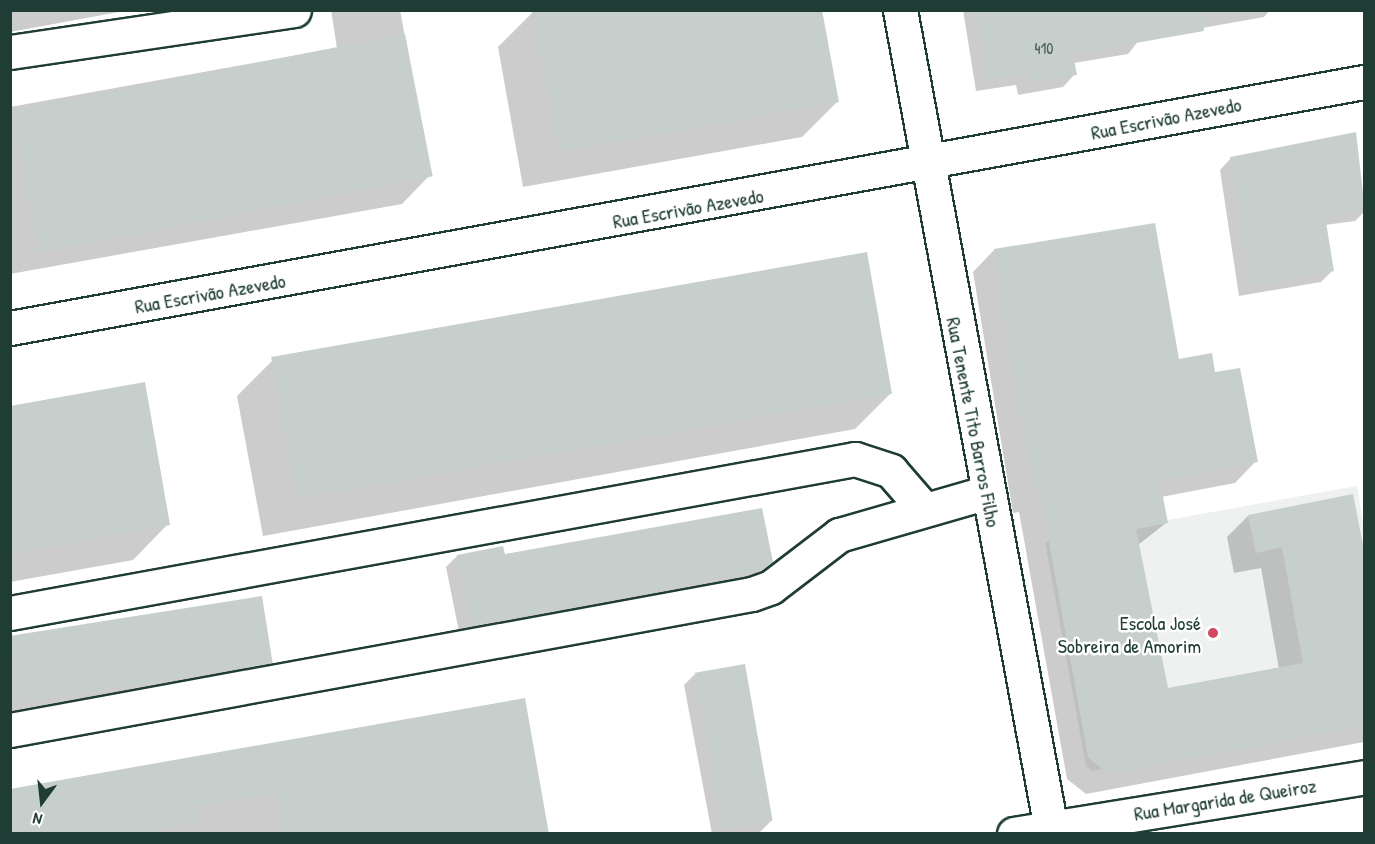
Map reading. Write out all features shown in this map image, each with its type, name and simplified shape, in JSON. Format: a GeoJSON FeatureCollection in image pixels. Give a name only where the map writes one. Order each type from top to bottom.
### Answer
{"type":"FeatureCollection","features":[{"type":"Feature","properties":{"kind":"street"},"geometry":{"type":"LineString","coordinates":[[10,52],[294,10]]}},
{"type":"Feature","properties":{"kind":"street","name":"Rua Tenente Tito Barros Filho"},"geometry":{"type":"LineString","coordinates":[[900,10],[926,166],[1051,830]]}},
{"type":"Feature","properties":{"kind":"street","name":"Rua Escrivão Azevedo"},"geometry":{"type":"LineString","coordinates":[[10,328],[926,166],[1365,82]]}},
{"type":"Feature","properties":{"kind":"street"},"geometry":{"type":"LineString","coordinates":[[10,613],[855,459],[891,471],[923,508]]}},
{"type":"Feature","properties":{"kind":"street"},"geometry":{"type":"LineString","coordinates":[[10,730],[752,594],[771,587],[838,535],[923,508],[988,492]]}},
{"type":"Feature","properties":{"kind":"street","name":"Rua Margarida de Queiroz"},"geometry":{"type":"LineString","coordinates":[[1014,834],[1051,830],[1365,777]]}},
{"type":"Feature","properties":{"kind":"shaded area","name":"Escola José Sobreira de Amorim"},"geometry":{"type":"Polygon","coordinates":[[[1357,486],[1364,530],[1364,725],[1093,771],[1086,766],[1045,542],[1357,486]]]}},
{"type":"Feature","properties":{"kind":"building"},"geometry":{"type":"Polygon","coordinates":[[[532,10],[822,10],[839,102],[559,152],[532,10]]]}},
{"type":"Feature","properties":{"kind":"building"},"geometry":{"type":"Polygon","coordinates":[[[976,10],[1202,10],[1204,31],[1073,54],[1077,75],[1031,83],[1028,73],[988,80],[976,10]]]}},
{"type":"Feature","properties":{"kind":"building"},"geometry":{"type":"Polygon","coordinates":[[[405,34],[433,176],[39,253],[11,111],[405,34]]]}},
{"type":"Feature","properties":{"kind":"building"},"geometry":{"type":"Polygon","coordinates":[[[1356,132],[1365,211],[1325,216],[1334,271],[1250,286],[1230,157],[1356,132]]]}},
{"type":"Feature","properties":{"kind":"building"},"geometry":{"type":"Polygon","coordinates":[[[1155,223],[1179,359],[1212,353],[1215,372],[1240,368],[1258,462],[1160,481],[1168,523],[1136,529],[1168,688],[1303,663],[1282,547],[1256,553],[1248,515],[1353,494],[1365,555],[1365,726],[1108,774],[1088,757],[1040,492],[1034,492],[1014,384],[994,249],[1155,223]]]}},
{"type":"Feature","properties":{"kind":"building"},"geometry":{"type":"Polygon","coordinates":[[[867,252],[892,394],[296,499],[271,357],[867,252]]]}},
{"type":"Feature","properties":{"kind":"building"},"geometry":{"type":"Polygon","coordinates":[[[145,382],[170,525],[10,554],[10,406],[145,382]]]}},
{"type":"Feature","properties":{"kind":"building"},"geometry":{"type":"Polygon","coordinates":[[[762,508],[773,562],[762,570],[471,626],[457,555],[503,546],[505,554],[762,508]]]}},
{"type":"Feature","properties":{"kind":"building"},"geometry":{"type":"Polygon","coordinates":[[[262,596],[273,663],[20,703],[10,636],[262,596]]]}},
{"type":"Feature","properties":{"kind":"building"},"geometry":{"type":"Polygon","coordinates":[[[745,664],[773,821],[722,829],[695,673],[745,664]]]}},
{"type":"Feature","properties":{"kind":"building"},"geometry":{"type":"Polygon","coordinates":[[[525,698],[549,834],[284,834],[277,793],[195,807],[198,822],[160,829],[161,834],[10,834],[10,789],[525,698]]]}},
{"type":"Feature","properties":{"kind":"place","name":"Escola José Sobreira de Amorim"},"geometry":{"type":"Point","coordinates":[1213,633]}}]}
